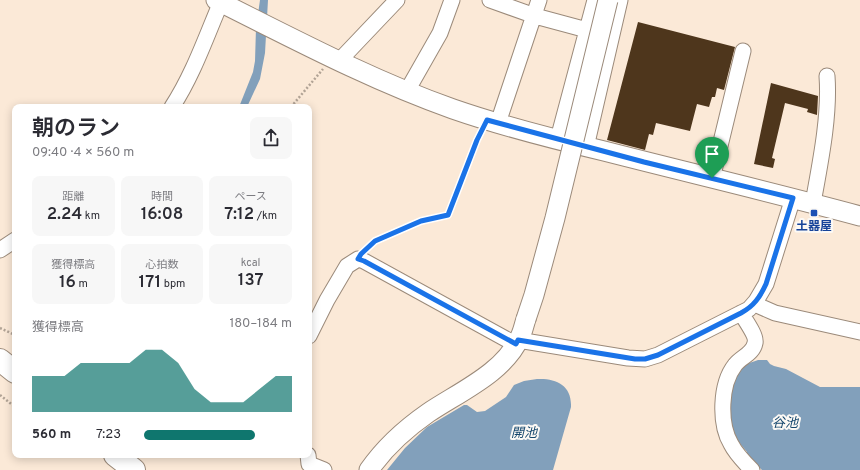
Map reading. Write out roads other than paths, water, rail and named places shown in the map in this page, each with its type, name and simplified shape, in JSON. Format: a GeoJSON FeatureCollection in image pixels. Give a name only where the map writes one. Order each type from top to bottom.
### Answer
{"type":"FeatureCollection","features":[{"type":"Feature","properties":{"kind":"highway"},"geometry":{"type":"LineString","coordinates":[[0,360],[12,370]]}},
{"type":"Feature","properties":{"kind":"highway"},"geometry":{"type":"LineString","coordinates":[[119,458],[134,470]]}},
{"type":"Feature","properties":{"kind":"street"},"geometry":{"type":"LineString","coordinates":[[336,60],[397,0]]}},
{"type":"Feature","properties":{"kind":"street"},"geometry":{"type":"LineString","coordinates":[[407,91],[440,33],[452,0]]}},
{"type":"Feature","properties":{"kind":"street"},"geometry":{"type":"LineString","coordinates":[[490,0],[534,16],[587,30]]}},
{"type":"Feature","properties":{"kind":"street"},"geometry":{"type":"LineString","coordinates":[[493,122],[539,0]]}},
{"type":"Feature","properties":{"kind":"street"},"geometry":{"type":"LineString","coordinates":[[558,139],[595,0]]}},
{"type":"Feature","properties":{"kind":"street"},"geometry":{"type":"LineString","coordinates":[[369,470],[401,433],[430,412],[490,373],[502,362],[517,342],[526,319],[556,218],[608,0]]}},
{"type":"Feature","properties":{"kind":"street"},"geometry":{"type":"LineString","coordinates":[[586,147],[620,0]]}},
{"type":"Feature","properties":{"kind":"street"},"geometry":{"type":"LineString","coordinates":[[174,104],[208,34],[218,1],[336,60],[407,91],[493,122],[860,216]]}},
{"type":"Feature","properties":{"kind":"street"},"geometry":{"type":"LineString","coordinates":[[712,178],[743,51]]}},
{"type":"Feature","properties":{"kind":"street"},"geometry":{"type":"LineString","coordinates":[[813,203],[822,152],[828,91],[827,76]]}},
{"type":"Feature","properties":{"kind":"street"},"geometry":{"type":"LineString","coordinates":[[312,330],[327,300],[347,266],[358,259],[517,342],[628,358],[645,359],[658,355],[749,309],[756,302],[766,284],[793,198]]}},
{"type":"Feature","properties":{"kind":"street"},"geometry":{"type":"LineString","coordinates":[[0,250],[12,242]]}},
{"type":"Feature","properties":{"kind":"street"},"geometry":{"type":"LineString","coordinates":[[756,302],[760,306],[775,313],[860,332]]}},
{"type":"Feature","properties":{"kind":"street"},"geometry":{"type":"LineString","coordinates":[[741,313],[756,342],[750,353],[736,363],[729,374],[725,390],[723,411],[725,430],[730,443],[739,456],[752,470]]}},
{"type":"Feature","properties":{"kind":"street"},"geometry":{"type":"LineString","coordinates":[[308,458],[309,464],[324,470]]}},
{"type":"Feature","properties":{"kind":"water"},"geometry":{"type":"Polygon","coordinates":[[[260,0],[268,0],[265,53],[260,79],[248,104],[240,104],[253,72],[255,61],[256,28],[260,0]]]}},
{"type":"Feature","properties":{"kind":"water","name":"谷池"},"geometry":{"type":"Polygon","coordinates":[[[758,360],[767,360],[770,364],[786,369],[820,387],[860,387],[860,470],[762,470],[747,455],[747,452],[737,439],[733,427],[730,400],[734,382],[741,368],[758,360]]]}},
{"type":"Feature","properties":{"kind":"water","name":"開池"},"geometry":{"type":"Polygon","coordinates":[[[537,379],[550,380],[562,384],[569,393],[571,399],[571,407],[553,470],[387,470],[405,448],[427,427],[464,405],[467,405],[477,412],[485,411],[506,397],[514,385],[524,381],[537,379]]]}},
{"type":"Feature","properties":{"kind":"place","name":"土器屋"},"geometry":{"type":"Point","coordinates":[814,213]}}]}
